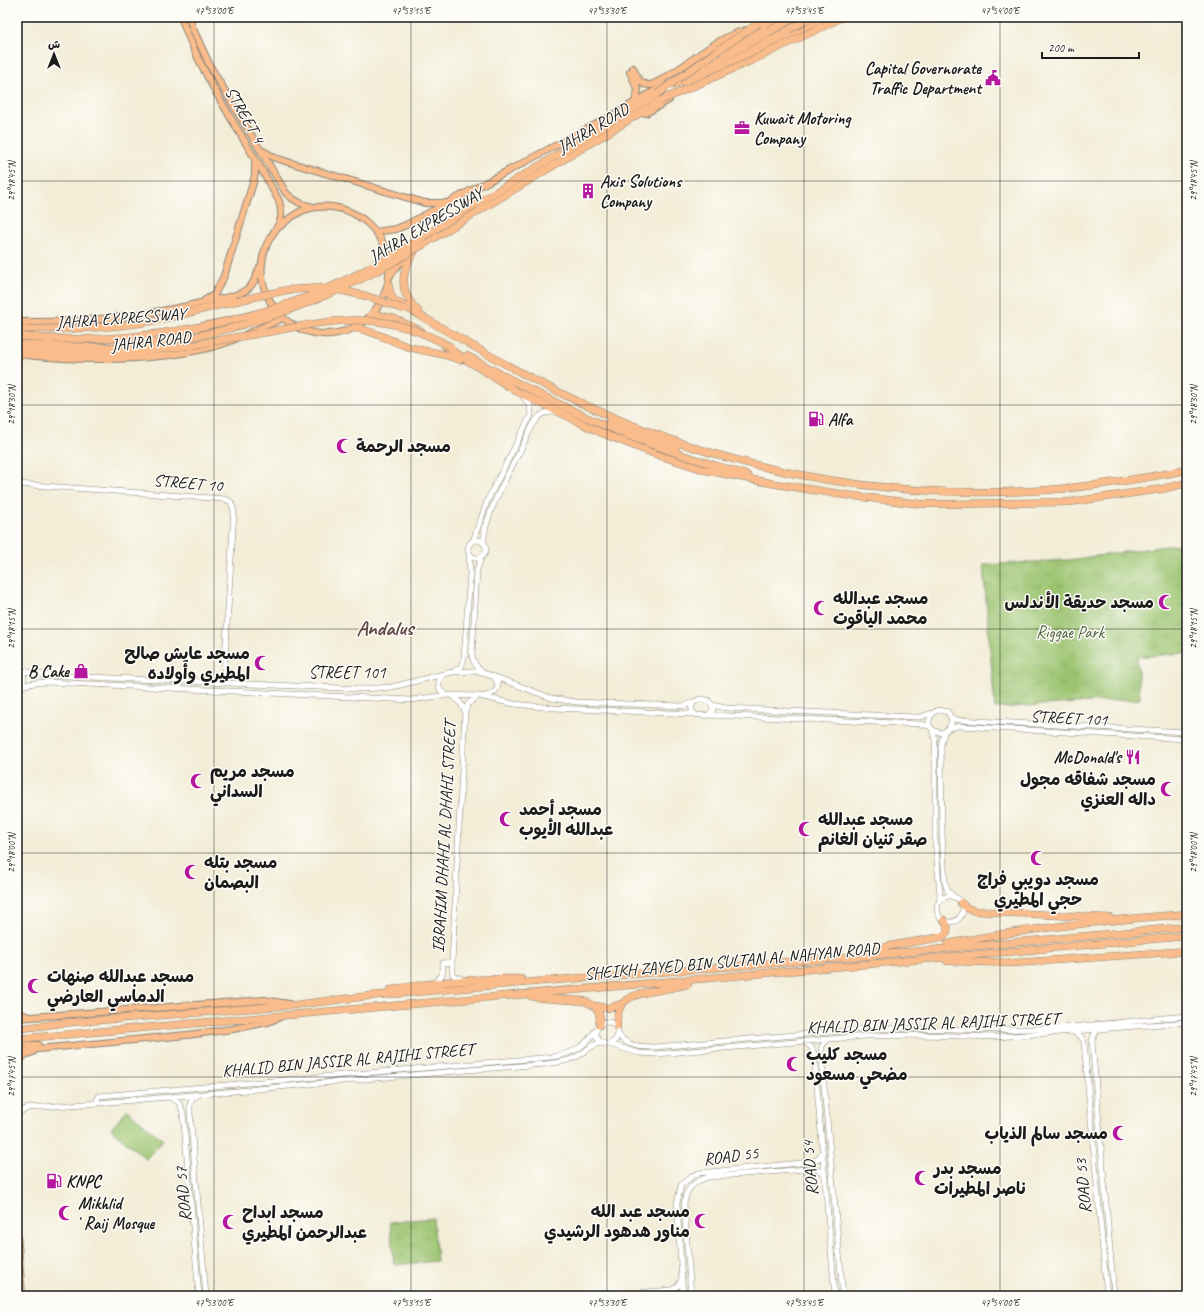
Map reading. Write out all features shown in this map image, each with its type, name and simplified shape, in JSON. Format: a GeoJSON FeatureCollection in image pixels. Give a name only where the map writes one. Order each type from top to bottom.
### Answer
{"type":"FeatureCollection","features":[{"type":"Feature","properties":{"kind":"highway"},"geometry":{"type":"LineString","coordinates":[[658,98],[714,53],[768,17]]}},
{"type":"Feature","properties":{"kind":"highway","name":"JAHRA EXPRESSWAY"},"geometry":{"type":"LineString","coordinates":[[17,336],[93,338],[151,334],[188,329],[229,321],[281,306],[317,293],[396,253],[796,17]]}},
{"type":"Feature","properties":{"kind":"highway","name":"JAHRA EXPRESSWAY"},"geometry":{"type":"LineString","coordinates":[[17,344],[114,347],[134,346],[225,330],[275,315],[328,295],[372,275],[400,259],[658,98],[812,17]]}},
{"type":"Feature","properties":{"kind":"highway"},"geometry":{"type":"LineString","coordinates":[[658,98],[756,58],[843,17]]}},
{"type":"Feature","properties":{"kind":"highway"},"geometry":{"type":"LineString","coordinates":[[770,44],[791,37],[825,18]]}},
{"type":"Feature","properties":{"kind":"highway"},"geometry":{"type":"LineString","coordinates":[[726,49],[749,33],[777,20]]}},
{"type":"Feature","properties":{"kind":"highway"},"geometry":{"type":"LineString","coordinates":[[414,252],[406,267],[404,289],[408,300],[425,318]]}},
{"type":"Feature","properties":{"kind":"highway"},"geometry":{"type":"LineString","coordinates":[[389,280],[392,298],[404,308],[513,373],[579,407],[630,430],[716,459],[743,463],[824,480],[876,487],[924,491],[967,492],[1059,489],[1108,483],[1187,470]]}},
{"type":"Feature","properties":{"kind":"highway"},"geometry":{"type":"LineString","coordinates":[[17,329],[83,328],[138,323],[287,290],[318,288],[344,291],[404,308],[425,318],[514,370],[590,407],[656,434],[743,463]]}},
{"type":"Feature","properties":{"kind":"highway"},"geometry":{"type":"LineString","coordinates":[[397,319],[395,317],[395,311],[398,307],[404,308]]}},
{"type":"Feature","properties":{"kind":"highway"},"geometry":{"type":"LineString","coordinates":[[372,314],[397,319],[418,329],[516,391],[603,433],[655,454],[705,470],[730,476],[782,486],[922,504],[1070,502],[1187,487]]}},
{"type":"Feature","properties":{"kind":"highway"},"geometry":{"type":"LineString","coordinates":[[17,348],[64,353],[117,354],[193,345],[310,324],[353,320],[376,321],[402,326],[427,335],[564,406],[618,431],[666,450],[782,486]]}},
{"type":"Feature","properties":{"kind":"highway"},"geometry":{"type":"LineString","coordinates":[[354,328],[372,332],[405,346],[454,357],[473,365]]}},
{"type":"Feature","properties":{"kind":"highway"},"geometry":{"type":"LineString","coordinates":[[1162,489],[1187,483]]}},
{"type":"Feature","properties":{"kind":"highway"},"geometry":{"type":"LineString","coordinates":[[961,903],[969,909],[975,911],[1132,919]]}},
{"type":"Feature","properties":{"kind":"highway"},"geometry":{"type":"LineString","coordinates":[[914,951],[1000,935],[1186,914]]}},
{"type":"Feature","properties":{"kind":"highway"},"geometry":{"type":"LineString","coordinates":[[864,956],[886,947],[942,937],[946,934],[948,929],[944,920]]}},
{"type":"Feature","properties":{"kind":"highway","name":"SHEIKH ZAYED BIN SULTAN AL NAHYAN ROAD"},"geometry":{"type":"LineString","coordinates":[[17,1029],[294,1005],[369,996],[864,956],[1187,927]]}},
{"type":"Feature","properties":{"kind":"highway","name":"SHEIKH ZAYED BIN SULTAN AL NAHYAN ROAD"},"geometry":{"type":"LineString","coordinates":[[17,1039],[1187,936]]}},
{"type":"Feature","properties":{"kind":"highway"},"geometry":{"type":"LineString","coordinates":[[1158,954],[1187,947]]}},
{"type":"Feature","properties":{"kind":"highway"},"geometry":{"type":"LineString","coordinates":[[915,960],[1014,963],[1187,951]]}},
{"type":"Feature","properties":{"kind":"highway"},"geometry":{"type":"LineString","coordinates":[[1158,954],[1187,956]]}},
{"type":"Feature","properties":{"kind":"highway"},"geometry":{"type":"LineString","coordinates":[[523,994],[541,998],[584,1001],[595,1006],[608,1008],[621,1004],[633,995],[720,978]]}},
{"type":"Feature","properties":{"kind":"highway"},"geometry":{"type":"LineString","coordinates":[[369,996],[390,990],[433,983],[466,980],[557,980]]}},
{"type":"Feature","properties":{"kind":"highway"},"geometry":{"type":"LineString","coordinates":[[617,1027],[617,1015],[621,1004]]}},
{"type":"Feature","properties":{"kind":"highway"},"geometry":{"type":"LineString","coordinates":[[595,1006],[599,1014],[598,1027]]}},
{"type":"Feature","properties":{"kind":"main road","name":"STREET 4"},"geometry":{"type":"LineString","coordinates":[[181,17],[195,54],[205,73],[279,201],[281,208],[281,220],[279,226]]}},
{"type":"Feature","properties":{"kind":"main road","name":"STREET 4"},"geometry":{"type":"LineString","coordinates":[[190,17],[193,29],[210,66],[286,193],[291,199],[314,208]]}},
{"type":"Feature","properties":{"kind":"main road","name":"JAHRA ROAD"},"geometry":{"type":"LineString","coordinates":[[376,232],[396,229],[448,202],[635,102],[777,20],[786,17]]}},
{"type":"Feature","properties":{"kind":"main road"},"geometry":{"type":"LineString","coordinates":[[635,102],[638,90],[631,68],[642,83],[647,86],[651,85],[676,72],[715,44],[735,33],[777,20]]}},
{"type":"Feature","properties":{"kind":"main road","name":"JAHRA ROAD"},"geometry":{"type":"LineString","coordinates":[[389,280],[401,262],[414,252],[595,143],[696,84],[770,44]]}},
{"type":"Feature","properties":{"kind":"main road"},"geometry":{"type":"LineString","coordinates":[[260,148],[275,158],[425,202],[436,204],[448,202]]}},
{"type":"Feature","properties":{"kind":"main road"},"geometry":{"type":"LineString","coordinates":[[195,305],[214,295],[224,276],[253,183],[255,159]]}},
{"type":"Feature","properties":{"kind":"main road"},"geometry":{"type":"LineString","coordinates":[[264,174],[269,174],[272,169]]}},
{"type":"Feature","properties":{"kind":"main road"},"geometry":{"type":"LineString","coordinates":[[332,207],[349,211],[364,220],[376,232],[383,242],[389,261],[389,280],[382,301],[372,314],[354,328],[337,333],[316,333],[302,330],[283,318],[273,307],[266,294],[262,279],[264,252],[269,240],[279,226],[295,214],[314,208],[332,207]]}},
{"type":"Feature","properties":{"kind":"main road","name":"JAHRA ROAD"},"geometry":{"type":"LineString","coordinates":[[17,322],[76,321],[119,318],[156,313],[195,305],[233,296],[247,290],[253,284],[262,264]]}},
{"type":"Feature","properties":{"kind":"main road","name":"JAHRA ROAD"},"geometry":{"type":"LineString","coordinates":[[17,354],[66,359],[95,360],[137,358],[180,353],[228,342],[283,318]]}},
{"type":"Feature","properties":{"kind":"main road","name":"SHEIKH ZAYED BIN SULTAN AL NAHYAN ROAD"},"geometry":{"type":"LineString","coordinates":[[17,1018],[264,1000],[294,1005]]}},
{"type":"Feature","properties":{"kind":"main road"},"geometry":{"type":"LineString","coordinates":[[17,1029],[20,1023],[26,1019],[102,1012]]}},
{"type":"Feature","properties":{"kind":"main road"},"geometry":{"type":"LineString","coordinates":[[17,1013],[33,1017]]}},
{"type":"Feature","properties":{"kind":"main road","name":"SHEIKH ZAYED BIN SULTAN AL NAHYAN ROAD"},"geometry":{"type":"LineString","coordinates":[[17,1051],[108,1041],[187,1035],[233,1029],[268,1022],[280,1017]]}},
{"type":"Feature","properties":{"kind":"main road"},"geometry":{"type":"LineString","coordinates":[[17,1035],[22,1042],[28,1045],[108,1041]]}},
{"type":"Feature","properties":{"kind":"main road"},"geometry":{"type":"LineString","coordinates":[[17,1063],[25,1055],[42,1049]]}},
{"type":"Feature","properties":{"kind":"main road"},"geometry":{"type":"LineString","coordinates":[[17,1233],[22,1296]]}},
{"type":"Feature","properties":{"kind":"main road"},"geometry":{"type":"LineString","coordinates":[[21,1282],[23,1290],[28,1296]]}},
{"type":"Feature","properties":{"kind":"street"},"geometry":{"type":"LineString","coordinates":[[452,672],[461,667],[464,659],[470,573],[469,546],[473,541],[488,499],[531,415],[528,401],[516,391]]}},
{"type":"Feature","properties":{"kind":"street"},"geometry":{"type":"LineString","coordinates":[[483,673],[476,665],[472,655],[477,570],[480,558],[485,552],[484,533],[495,504],[535,422],[542,414],[559,412]]}},
{"type":"Feature","properties":{"kind":"street"},"geometry":{"type":"LineString","coordinates":[[523,431],[527,432],[528,435]]}},
{"type":"Feature","properties":{"kind":"street","name":"STREET 10"},"geometry":{"type":"LineString","coordinates":[[17,484],[225,499],[231,502],[234,511],[224,675]]}},
{"type":"Feature","properties":{"kind":"street"},"geometry":{"type":"LineString","coordinates":[[473,541],[480,540],[484,543]]}},
{"type":"Feature","properties":{"kind":"street"},"geometry":{"type":"LineString","coordinates":[[469,553],[473,558],[480,558]]}},
{"type":"Feature","properties":{"kind":"street"},"geometry":{"type":"LineString","coordinates":[[18,669],[24,677],[23,684],[18,688]]}},
{"type":"Feature","properties":{"kind":"street","name":"STREET 101"},"geometry":{"type":"LineString","coordinates":[[18,669],[44,675],[351,689],[392,687],[452,672],[467,671],[494,676],[551,698],[576,702],[683,706],[692,703]]}},
{"type":"Feature","properties":{"kind":"street"},"geometry":{"type":"LineString","coordinates":[[445,674],[441,676],[438,682],[442,692],[446,695]]}},
{"type":"Feature","properties":{"kind":"street"},"geometry":{"type":"LineString","coordinates":[[219,682],[223,679],[224,675]]}},
{"type":"Feature","properties":{"kind":"street"},"geometry":{"type":"LineString","coordinates":[[224,675],[229,683]]}},
{"type":"Feature","properties":{"kind":"street","name":"IBRAHIM DHAHI AL DHAHI STREET"},"geometry":{"type":"LineString","coordinates":[[452,962],[465,712],[468,704],[482,696],[491,695],[496,692],[498,686],[494,676]]}},
{"type":"Feature","properties":{"kind":"street"},"geometry":{"type":"LineString","coordinates":[[108,685],[110,682],[109,678]]}},
{"type":"Feature","properties":{"kind":"street","name":"STREET 101"},"geometry":{"type":"LineString","coordinates":[[18,688],[34,683],[47,682],[411,700],[446,695],[482,696],[514,704],[693,714]]}},
{"type":"Feature","properties":{"kind":"street"},"geometry":{"type":"LineString","coordinates":[[330,696],[333,692],[331,688]]}},
{"type":"Feature","properties":{"kind":"street"},"geometry":{"type":"LineString","coordinates":[[349,697],[348,691],[351,689]]}},
{"type":"Feature","properties":{"kind":"street","name":"IBRAHIM DHAHI AL DHAHI STREET"},"geometry":{"type":"LineString","coordinates":[[453,695],[462,704],[465,712]]}},
{"type":"Feature","properties":{"kind":"street"},"geometry":{"type":"LineString","coordinates":[[932,713],[929,718],[930,727],[935,739],[935,839],[940,892],[937,912],[944,920],[951,921],[959,917],[962,909],[961,903],[948,891],[945,883],[942,833],[941,745],[944,732],[951,725],[951,718],[948,712],[936,710],[920,717],[797,712],[726,708],[712,705],[705,699],[697,700],[692,703],[691,709],[693,714],[698,716],[708,715],[919,724],[930,727],[938,732],[944,732]]}},
{"type":"Feature","properties":{"kind":"street"},"geometry":{"type":"LineString","coordinates":[[592,709],[595,707],[594,702]]}},
{"type":"Feature","properties":{"kind":"street"},"geometry":{"type":"LineString","coordinates":[[613,710],[611,706],[614,703]]}},
{"type":"Feature","properties":{"kind":"street"},"geometry":{"type":"LineString","coordinates":[[708,715],[713,710],[712,705]]}},
{"type":"Feature","properties":{"kind":"street"},"geometry":{"type":"LineString","coordinates":[[796,719],[799,717],[797,712]]}},
{"type":"Feature","properties":{"kind":"street"},"geometry":{"type":"LineString","coordinates":[[812,720],[811,715],[814,712]]}},
{"type":"Feature","properties":{"kind":"street","name":"STREET 101"},"geometry":{"type":"LineString","coordinates":[[951,718],[958,720],[1187,732]]}},
{"type":"Feature","properties":{"kind":"street","name":"STREET 101"},"geometry":{"type":"LineString","coordinates":[[949,728],[963,726],[1187,739]]}},
{"type":"Feature","properties":{"kind":"street"},"geometry":{"type":"LineString","coordinates":[[939,902],[946,896],[954,896]]}},
{"type":"Feature","properties":{"kind":"street"},"geometry":{"type":"LineString","coordinates":[[433,983],[439,980],[442,975],[443,963],[452,962],[452,971],[454,976],[466,980]]}},
{"type":"Feature","properties":{"kind":"street","name":"KHALID BIN JASSIR AL RAJIHI STREET"},"geometry":{"type":"LineString","coordinates":[[619,1035],[624,1042],[628,1044],[648,1047],[865,1029],[1038,1029],[1187,1016]]}},
{"type":"Feature","properties":{"kind":"street"},"geometry":{"type":"LineString","coordinates":[[1174,1023],[1178,1020],[1175,1017]]}},
{"type":"Feature","properties":{"kind":"street"},"geometry":{"type":"LineString","coordinates":[[606,1021],[611,1022],[617,1027],[619,1035],[617,1039],[609,1044],[602,1043],[597,1037],[598,1027],[606,1021]]}},
{"type":"Feature","properties":{"kind":"street","name":"KHALID BIN JASSIR AL RAJIHI STREET"},"geometry":{"type":"LineString","coordinates":[[609,1044],[630,1051],[648,1054],[895,1035],[997,1037],[1187,1022]]}},
{"type":"Feature","properties":{"kind":"street","name":"KHALID BIN JASSIR AL RAJIHI STREET"},"geometry":{"type":"LineString","coordinates":[[98,1103],[97,1099],[99,1096],[552,1057],[577,1050],[588,1041],[598,1027]]}},
{"type":"Feature","properties":{"kind":"street"},"geometry":{"type":"LineString","coordinates":[[895,1035],[901,1032],[901,1029],[899,1028]]}},
{"type":"Feature","properties":{"kind":"street"},"geometry":{"type":"LineString","coordinates":[[919,1028],[918,1032],[920,1035]]}},
{"type":"Feature","properties":{"kind":"street"},"geometry":{"type":"LineString","coordinates":[[996,1030],[994,1034],[997,1037]]}},
{"type":"Feature","properties":{"kind":"street","name":"ROAD 53"},"geometry":{"type":"LineString","coordinates":[[1098,1030],[1093,1037],[1092,1046],[1104,1166],[1114,1296]]}},
{"type":"Feature","properties":{"kind":"street"},"geometry":{"type":"LineString","coordinates":[[1072,1032],[1083,1038],[1085,1047],[1087,1044],[1092,1046]]}},
{"type":"Feature","properties":{"kind":"street"},"geometry":{"type":"LineString","coordinates":[[744,1039],[742,1044],[744,1046]]}},
{"type":"Feature","properties":{"kind":"street"},"geometry":{"type":"LineString","coordinates":[[734,1040],[736,1043],[735,1047]]}},
{"type":"Feature","properties":{"kind":"street","name":"ROAD 54"},"geometry":{"type":"LineString","coordinates":[[827,1040],[822,1046],[822,1058],[842,1293]]}},
{"type":"Feature","properties":{"kind":"street","name":"ROAD 54"},"geometry":{"type":"LineString","coordinates":[[804,1041],[811,1047],[814,1058],[835,1294]]}},
{"type":"Feature","properties":{"kind":"street","name":"KHALID BIN JASSIR AL RAJIHI STREET"},"geometry":{"type":"LineString","coordinates":[[17,1114],[28,1108],[170,1097],[565,1061],[575,1058],[597,1043],[602,1043]]}},
{"type":"Feature","properties":{"kind":"street","name":"ROAD 53"},"geometry":{"type":"LineString","coordinates":[[1085,1047],[1107,1296]]}},
{"type":"Feature","properties":{"kind":"street"},"geometry":{"type":"LineString","coordinates":[[814,1058],[817,1056],[822,1058]]}},
{"type":"Feature","properties":{"kind":"street"},"geometry":{"type":"LineString","coordinates":[[398,1070],[396,1073],[398,1076]]}},
{"type":"Feature","properties":{"kind":"street"},"geometry":{"type":"LineString","coordinates":[[387,1071],[388,1077]]}},
{"type":"Feature","properties":{"kind":"street","name":"ROAD 57"},"geometry":{"type":"LineString","coordinates":[[200,1094],[193,1098],[190,1104],[190,1112],[206,1296]]}},
{"type":"Feature","properties":{"kind":"street"},"geometry":{"type":"LineString","coordinates":[[170,1097],[177,1100],[181,1104],[183,1113],[185,1111],[190,1112]]}},
{"type":"Feature","properties":{"kind":"street","name":"ROAD 57"},"geometry":{"type":"LineString","coordinates":[[183,1113],[199,1296]]}},
{"type":"Feature","properties":{"kind":"street"},"geometry":{"type":"LineString","coordinates":[[807,1168],[809,1165],[808,1162],[818,1159],[822,1151]]}},
{"type":"Feature","properties":{"kind":"street","name":"ROAD 55"},"geometry":{"type":"LineString","coordinates":[[683,1296],[677,1196],[681,1186],[692,1176],[708,1171],[808,1162]]}},
{"type":"Feature","properties":{"kind":"street"},"geometry":{"type":"LineString","coordinates":[[1096,1167],[1100,1170],[1104,1166]]}},
{"type":"Feature","properties":{"kind":"street","name":"ROAD 55"},"geometry":{"type":"LineString","coordinates":[[691,1296],[684,1204],[685,1197],[692,1185],[701,1179],[709,1177],[807,1168],[818,1170],[824,1174]]}},
{"type":"Feature","properties":{"kind":"street"},"geometry":{"type":"LineString","coordinates":[[1096,1179],[1100,1174],[1104,1177]]}},
{"type":"Feature","properties":{"kind":"street"},"geometry":{"type":"LineString","coordinates":[[679,1232],[683,1233],[686,1231]]}},
{"type":"Feature","properties":{"kind":"street"},"geometry":{"type":"LineString","coordinates":[[679,1240],[686,1239]]}},
{"type":"Feature","properties":{"kind":"street"},"geometry":{"type":"LineString","coordinates":[[598,1296],[668,1293],[679,1285],[682,1279]]}},
{"type":"Feature","properties":{"kind":"street"},"geometry":{"type":"LineString","coordinates":[[198,1280],[204,1280]]}},
{"type":"Feature","properties":{"kind":"street"},"geometry":{"type":"LineString","coordinates":[[198,1287],[205,1286]]}},
{"type":"Feature","properties":{"kind":"street"},"geometry":{"type":"LineString","coordinates":[[835,1294],[842,1293]]}},
{"type":"Feature","properties":{"kind":"green space","name":"Riggae Park"},"geometry":{"type":"Polygon","coordinates":[[[1187,543],[1187,653],[1137,657],[1140,699],[995,708],[983,565],[1069,560],[1187,543]]]}},
{"type":"Feature","properties":{"kind":"green space"},"geometry":{"type":"Polygon","coordinates":[[[127,1110],[163,1140],[146,1159],[111,1129],[127,1110]]]}},
{"type":"Feature","properties":{"kind":"green space"},"geometry":{"type":"Polygon","coordinates":[[[433,1218],[437,1261],[394,1265],[390,1222],[433,1218]]]}},
{"type":"Feature","properties":{"kind":"place","name":"Capital Governorate Traffic Department"},"geometry":{"type":"Point","coordinates":[993,78]}},
{"type":"Feature","properties":{"kind":"place","name":"Kuwait Motoring Company"},"geometry":{"type":"Point","coordinates":[742,128]}},
{"type":"Feature","properties":{"kind":"place","name":"Axis Solutions Company"},"geometry":{"type":"Point","coordinates":[588,191]}},
{"type":"Feature","properties":{"kind":"place","name":"Alfa"},"geometry":{"type":"Point","coordinates":[816,419]}},
{"type":"Feature","properties":{"kind":"place","name":"مسجد الرحمة"},"geometry":{"type":"Point","coordinates":[344,446]}},
{"type":"Feature","properties":{"kind":"place","name":"مسجد حديقة الأندلس"},"geometry":{"type":"Point","coordinates":[1166,602]}},
{"type":"Feature","properties":{"kind":"place","name":"مسجد عبدالله محمد الياقوت"},"geometry":{"type":"Point","coordinates":[821,608]}},
{"type":"Feature","properties":{"kind":"place","name":"مسجد عايش صالح المطيري وأولاده"},"geometry":{"type":"Point","coordinates":[262,663]}},
{"type":"Feature","properties":{"kind":"place","name":"B Cake"},"geometry":{"type":"Point","coordinates":[81,671]}},
{"type":"Feature","properties":{"kind":"place","name":"McDonald's"},"geometry":{"type":"Point","coordinates":[1133,757]}},
{"type":"Feature","properties":{"kind":"place","name":"مسجد مريم السداني"},"geometry":{"type":"Point","coordinates":[198,781]}},
{"type":"Feature","properties":{"kind":"place","name":"مسجد شفاقه مجول داله العنزي"},"geometry":{"type":"Point","coordinates":[1168,789]}},
{"type":"Feature","properties":{"kind":"place","name":"مسجد أحمد عبدالله الأيوب"},"geometry":{"type":"Point","coordinates":[507,819]}},
{"type":"Feature","properties":{"kind":"place","name":"مسجد عبدالله صقر ثنيان الغانم"},"geometry":{"type":"Point","coordinates":[806,829]}},
{"type":"Feature","properties":{"kind":"place","name":"مسجد دويبي فراج حجي المطيري"},"geometry":{"type":"Point","coordinates":[1038,858]}},
{"type":"Feature","properties":{"kind":"place","name":"مسجد بتله البصمان"},"geometry":{"type":"Point","coordinates":[192,872]}},
{"type":"Feature","properties":{"kind":"place","name":"مسجد عبدالله صنهات الدماسي العارضي"},"geometry":{"type":"Point","coordinates":[35,986]}},
{"type":"Feature","properties":{"kind":"place","name":"مسجد كليب مضحي مسعود"},"geometry":{"type":"Point","coordinates":[794,1064]}},
{"type":"Feature","properties":{"kind":"place","name":"مسجد سالم الذياب"},"geometry":{"type":"Point","coordinates":[1120,1133]}},
{"type":"Feature","properties":{"kind":"place","name":"مسجد بدر ناصر المطيرات"},"geometry":{"type":"Point","coordinates":[922,1178]}},
{"type":"Feature","properties":{"kind":"place","name":"KNPC"},"geometry":{"type":"Point","coordinates":[54,1181]}},
{"type":"Feature","properties":{"kind":"place","name":"Mikhlid ʿRaij Mosque"},"geometry":{"type":"Point","coordinates":[66,1213]}},
{"type":"Feature","properties":{"kind":"place","name":"مسجد عبد الله مناور هدهود الرشيدي"},"geometry":{"type":"Point","coordinates":[702,1221]}},
{"type":"Feature","properties":{"kind":"place","name":"مسجد ابداح عبدالرحمن المطيري"},"geometry":{"type":"Point","coordinates":[230,1222]}},
{"type":"Feature","properties":{"kind":"district","name":"Andalus"},"geometry":{"type":"Point","coordinates":[385,628]}}]}
